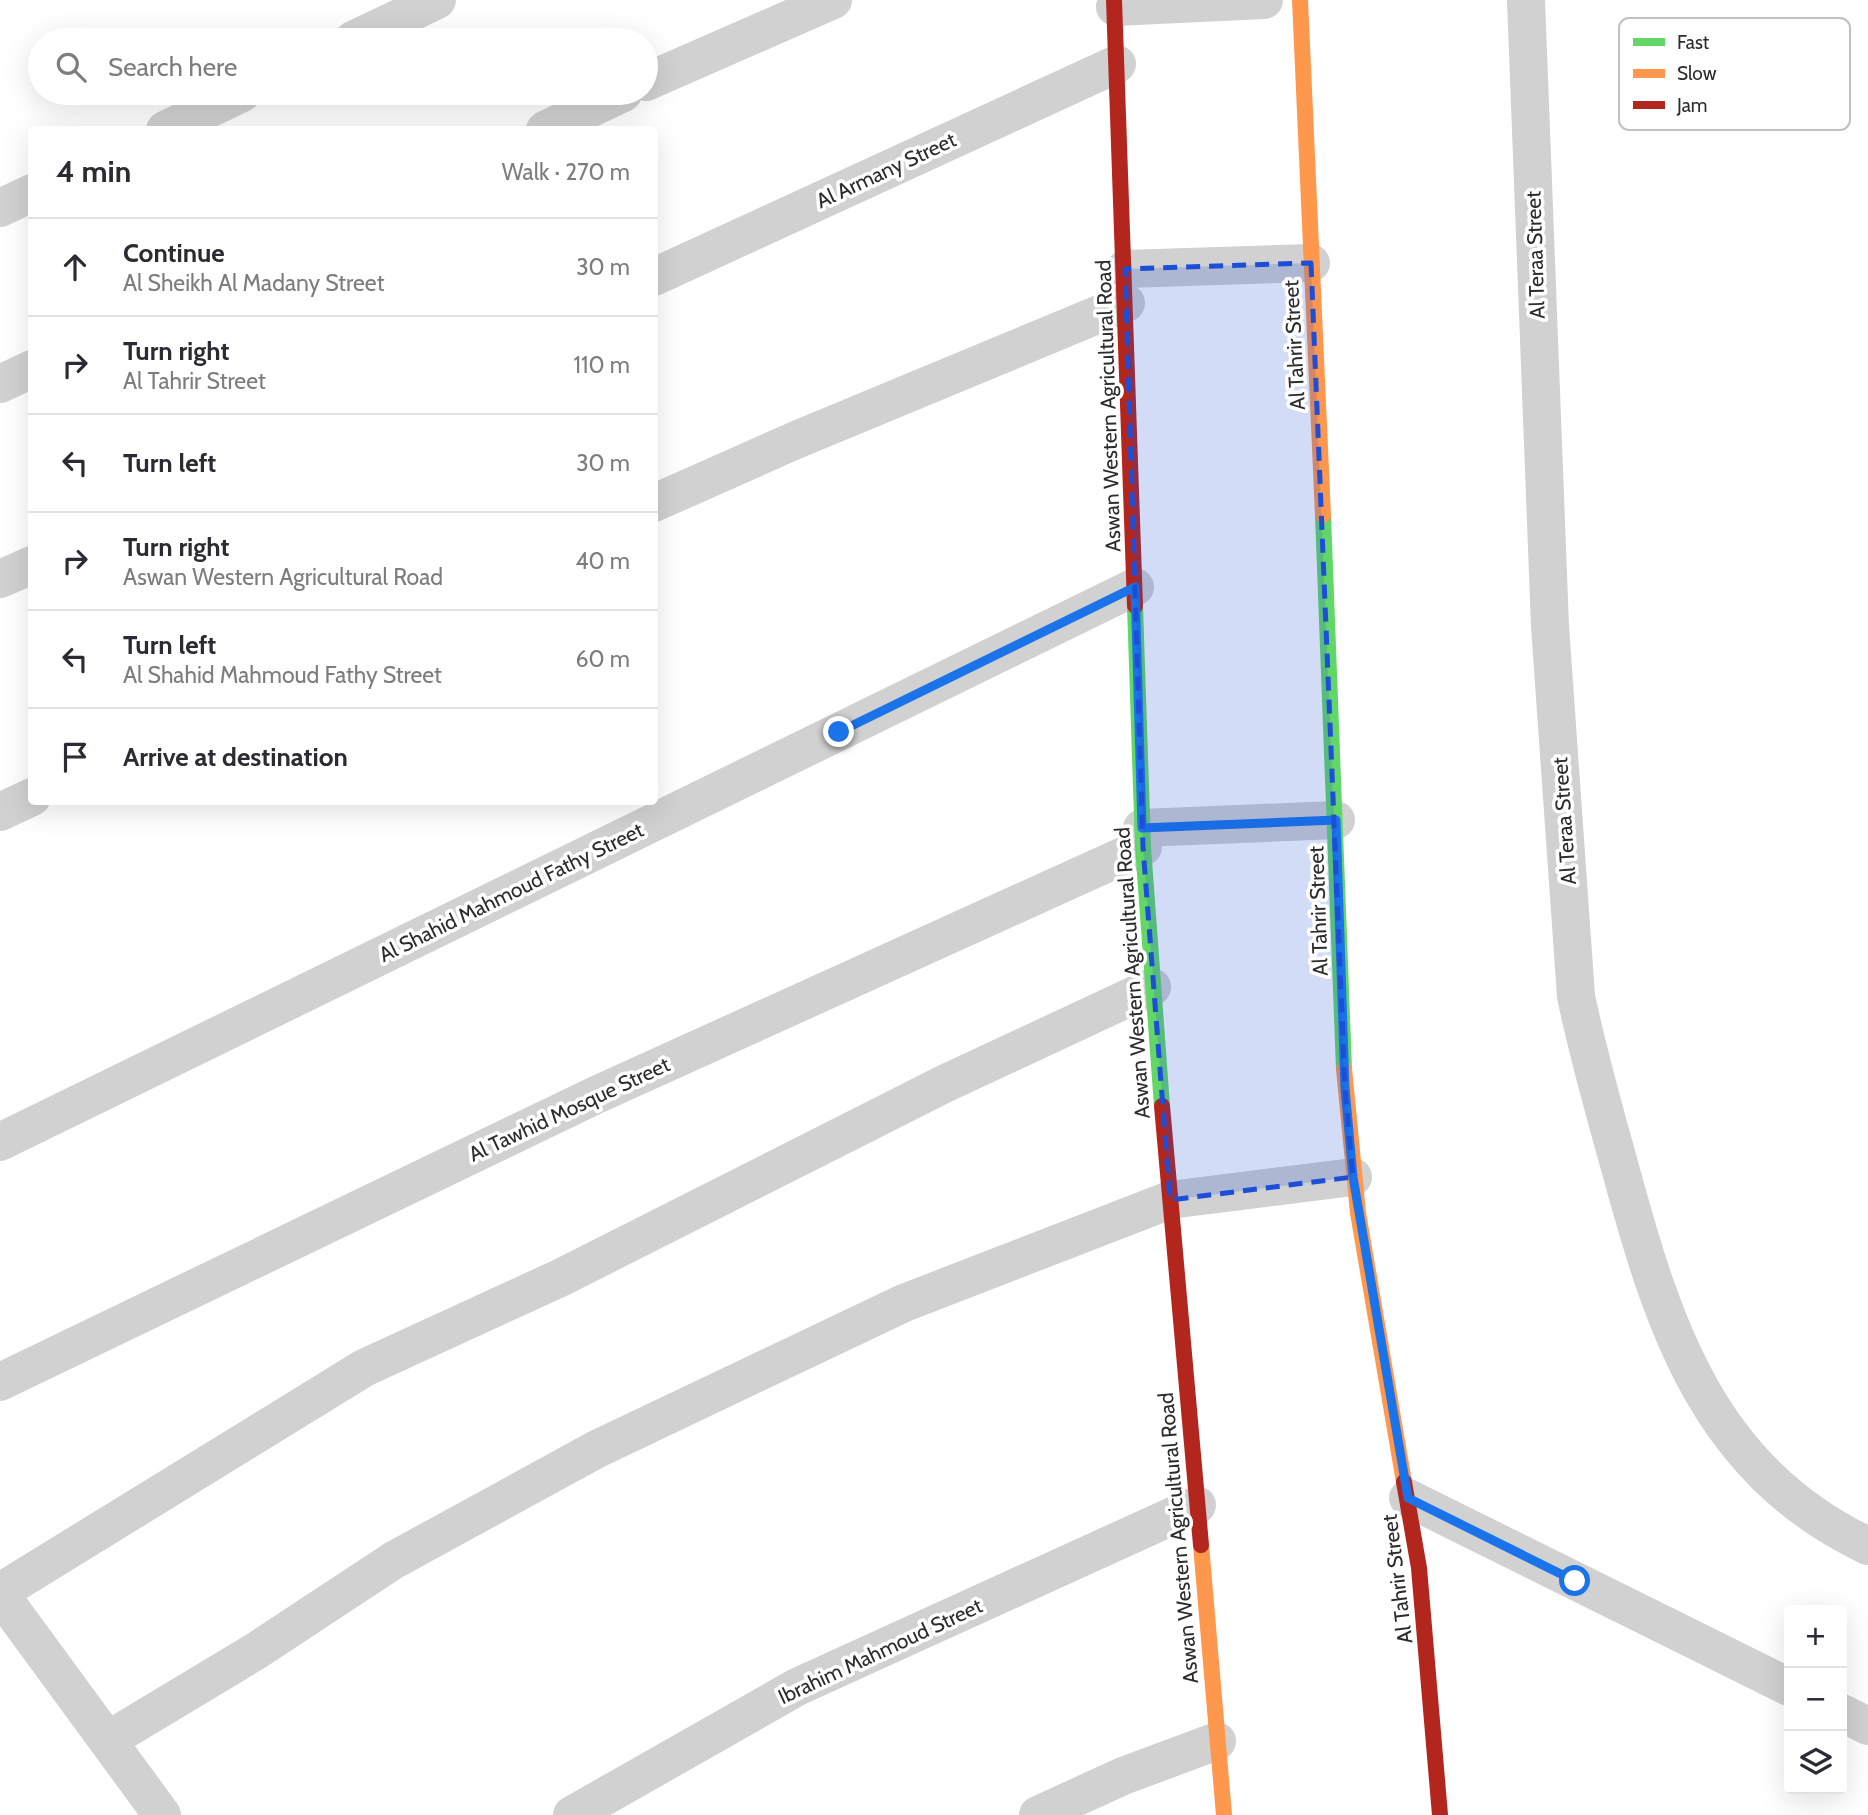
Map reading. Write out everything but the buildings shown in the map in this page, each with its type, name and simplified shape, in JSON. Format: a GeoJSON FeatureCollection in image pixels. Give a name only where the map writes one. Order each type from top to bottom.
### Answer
{"type":"FeatureCollection","features":[{"type":"Feature","properties":{"kind":"street"},"geometry":{"type":"LineString","coordinates":[[378,28],[438,0]]}},
{"type":"Feature","properties":{"kind":"street"},"geometry":{"type":"LineString","coordinates":[[658,77],[833,0]]}},
{"type":"Feature","properties":{"kind":"street"},"geometry":{"type":"LineString","coordinates":[[1115,3],[1264,0]]}},
{"type":"Feature","properties":{"kind":"street","name":"Al Tahrir Street"},"geometry":{"type":"LineString","coordinates":[[1300,0],[1345,1088],[1353,1177],[1408,1498],[1424,1622],[1440,1815]]}},
{"type":"Feature","properties":{"kind":"street","name":"Al Teraa Street"},"geometry":{"type":"LineString","coordinates":[[1526,0],[1550,626],[1576,996],[1587,1049],[1646,1264],[1672,1331],[1706,1400],[1729,1432],[1784,1493],[1835,1530],[1868,1546]]}},
{"type":"Feature","properties":{"kind":"street","name":"Aswan Western Agricultural Road"},"geometry":{"type":"LineString","coordinates":[[1115,3],[1143,837],[1152,987],[1224,1815]]}},
{"type":"Feature","properties":{"kind":"street","name":"Al Armany Street"},"geometry":{"type":"LineString","coordinates":[[658,275],[1117,64]]}},
{"type":"Feature","properties":{"kind":"street"},"geometry":{"type":"LineString","coordinates":[[173,126],[217,105]]}},
{"type":"Feature","properties":{"kind":"street"},"geometry":{"type":"LineString","coordinates":[[553,126],[598,105]]}},
{"type":"Feature","properties":{"kind":"street"},"geometry":{"type":"LineString","coordinates":[[0,208],[28,195]]}},
{"type":"Feature","properties":{"kind":"street"},"geometry":{"type":"LineString","coordinates":[[658,501],[796,440],[1125,286],[1311,263]]}},
{"type":"Feature","properties":{"kind":"street"},"geometry":{"type":"LineString","coordinates":[[0,384],[28,371]]}},
{"type":"Feature","properties":{"kind":"street"},"geometry":{"type":"LineString","coordinates":[[0,579],[28,567]]}},
{"type":"Feature","properties":{"kind":"street","name":"Al Shahid Mahmoud Fathy Street"},"geometry":{"type":"LineString","coordinates":[[0,1142],[1135,587]]}},
{"type":"Feature","properties":{"kind":"street"},"geometry":{"type":"LineString","coordinates":[[0,812],[28,799]]}},
{"type":"Feature","properties":{"kind":"street"},"geometry":{"type":"LineString","coordinates":[[1143,837],[1336,820]]}},
{"type":"Feature","properties":{"kind":"street","name":"Al Tawhid Mosque Street"},"geometry":{"type":"LineString","coordinates":[[0,1382],[596,1095],[1143,837]]}},
{"type":"Feature","properties":{"kind":"street"},"geometry":{"type":"LineString","coordinates":[[162,1815],[0,1593],[364,1368],[560,1278],[944,1084],[1152,987]]}},
{"type":"Feature","properties":{"kind":"street"},"geometry":{"type":"LineString","coordinates":[[108,1740],[256,1651],[394,1560],[597,1449],[904,1303],[1170,1200],[1353,1177]]}},
{"type":"Feature","properties":{"kind":"street"},"geometry":{"type":"LineString","coordinates":[[1408,1498],[1784,1685]]}},
{"type":"Feature","properties":{"kind":"street","name":"Ibrahim Mahmoud Street"},"geometry":{"type":"LineString","coordinates":[[572,1815],[797,1687],[1197,1505]]}},
{"type":"Feature","properties":{"kind":"street"},"geometry":{"type":"LineString","coordinates":[[1847,1716],[1868,1726]]}},
{"type":"Feature","properties":{"kind":"street"},"geometry":{"type":"LineString","coordinates":[[1038,1815],[1124,1776],[1217,1741]]}},
{"type":"Feature","properties":{"kind":"highlighted area"},"geometry":{"type":"Polygon","coordinates":[[[1311,263],[1345,1089],[1353,1177],[1170,1200],[1143,847],[1125,269],[1311,263]]]}},
{"type":"Feature","properties":{"kind":"traffic: fast"},"geometry":{"type":"LineString","coordinates":[[1323,515],[1344,1069]]}},
{"type":"Feature","properties":{"kind":"traffic: fast"},"geometry":{"type":"LineString","coordinates":[[1135,606],[1143,847],[1162,1106]]}},
{"type":"Feature","properties":{"kind":"traffic: slow"},"geometry":{"type":"LineString","coordinates":[[1300,0],[1323,515]]}},
{"type":"Feature","properties":{"kind":"traffic: slow"},"geometry":{"type":"LineString","coordinates":[[1344,1069],[1358,1213],[1404,1482]]}},
{"type":"Feature","properties":{"kind":"traffic: slow"},"geometry":{"type":"LineString","coordinates":[[1201,1545],[1224,1815]]}},
{"type":"Feature","properties":{"kind":"traffic: jam"},"geometry":{"type":"LineString","coordinates":[[1114,0],[1135,606]]}},
{"type":"Feature","properties":{"kind":"traffic: jam"},"geometry":{"type":"LineString","coordinates":[[1162,1106],[1201,1545]]}},
{"type":"Feature","properties":{"kind":"traffic: jam"},"geometry":{"type":"LineString","coordinates":[[1404,1482],[1419,1568],[1440,1815]]}},
{"type":"Feature","properties":{"kind":"route"},"geometry":{"type":"LineString","coordinates":[[839,732],[1135,587],[1142,828],[1336,820],[1345,1088],[1353,1177],[1408,1498],[1575,1581]]}}]}
